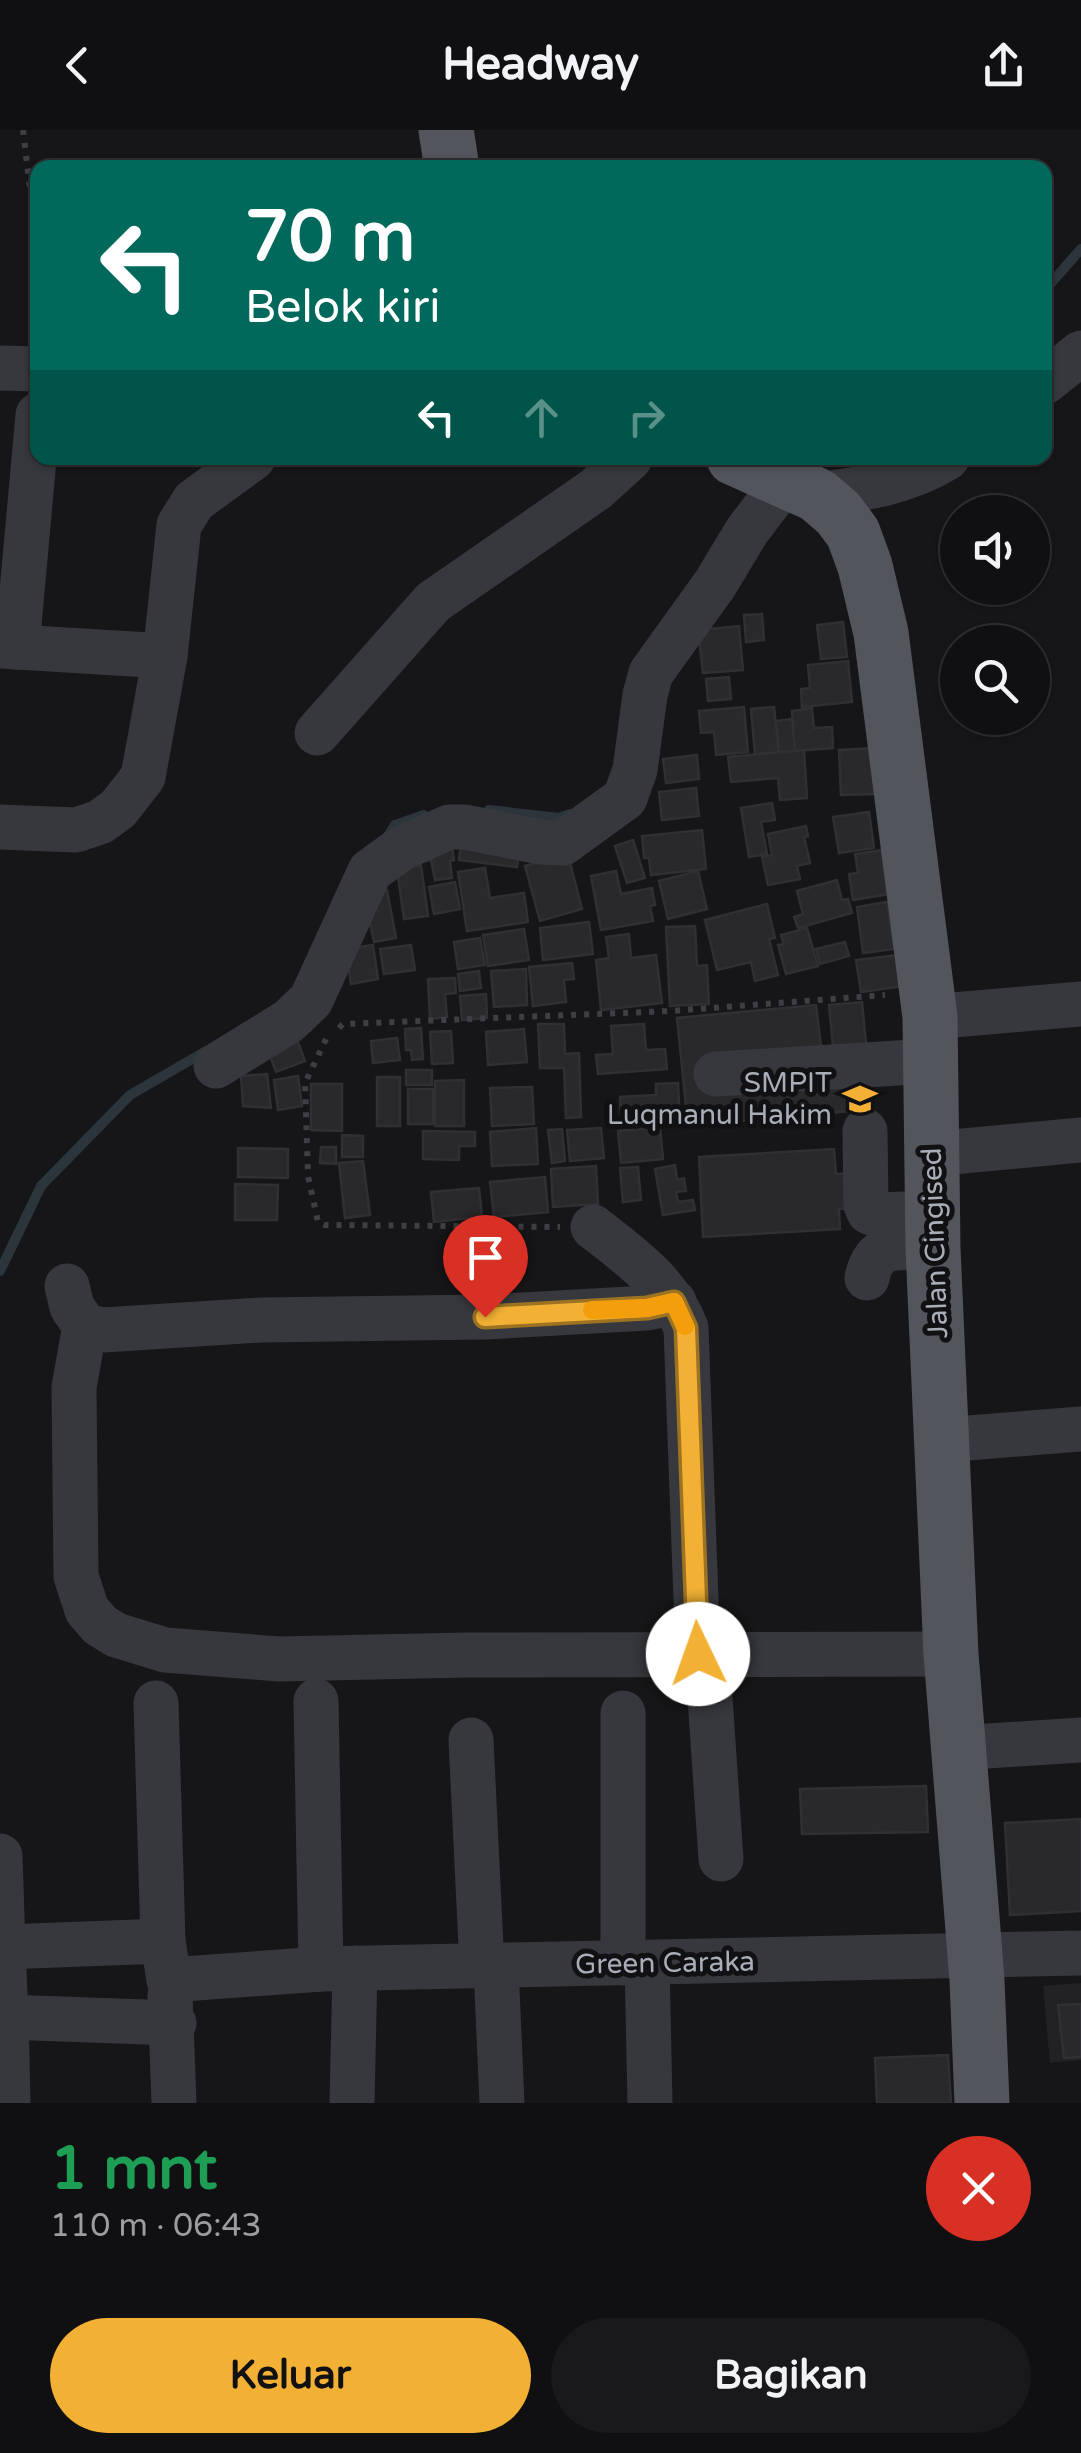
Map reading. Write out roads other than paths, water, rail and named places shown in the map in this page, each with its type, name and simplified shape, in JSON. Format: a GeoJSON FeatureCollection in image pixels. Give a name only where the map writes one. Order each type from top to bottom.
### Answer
{"type":"FeatureCollection","features":[{"type":"Feature","properties":{"kind":"main road"},"geometry":{"type":"LineString","coordinates":[[446,130],[451,160]]}},
{"type":"Feature","properties":{"kind":"main road","name":"Jalan Cingised"},"geometry":{"type":"LineString","coordinates":[[774,476],[838,513],[852,533],[880,633],[929,1024],[933,1230],[951,1654],[975,1958],[982,2103]]}},
{"type":"Feature","properties":{"kind":"street"},"geometry":{"type":"LineString","coordinates":[[1052,376],[1081,352]]}},
{"type":"Feature","properties":{"kind":"street"},"geometry":{"type":"LineString","coordinates":[[0,368],[30,369]]}},
{"type":"Feature","properties":{"kind":"street"},"geometry":{"type":"LineString","coordinates":[[32,465],[9,646],[164,656]]}},
{"type":"Feature","properties":{"kind":"street"},"geometry":{"type":"LineString","coordinates":[[0,827],[76,830],[100,822],[118,809],[143,778],[164,656],[179,525],[193,479],[233,465]]}},
{"type":"Feature","properties":{"kind":"street"},"geometry":{"type":"LineString","coordinates":[[317,733],[433,602],[581,500],[622,465]]}},
{"type":"Feature","properties":{"kind":"street"},"geometry":{"type":"LineString","coordinates":[[216,1066],[289,1021],[311,1000],[370,871],[402,848],[449,827],[563,843],[625,798],[636,770],[645,695],[652,673],[715,584],[774,476],[874,488],[936,465]]}},
{"type":"Feature","properties":{"kind":"street"},"geometry":{"type":"LineString","coordinates":[[716,1074],[929,1024],[1081,1004]]}},
{"type":"Feature","properties":{"kind":"street"},"geometry":{"type":"LineString","coordinates":[[866,1131],[866,1205],[870,1212],[933,1230]]}},
{"type":"Feature","properties":{"kind":"street"},"geometry":{"type":"LineString","coordinates":[[931,1154],[1081,1140]]}},
{"type":"Feature","properties":{"kind":"street"},"geometry":{"type":"LineString","coordinates":[[593,1227],[634,1259],[674,1302],[686,1328],[703,1654],[721,1859]]}},
{"type":"Feature","properties":{"kind":"street"},"geometry":{"type":"LineString","coordinates":[[867,1278],[872,1259],[881,1251],[933,1230]]}},
{"type":"Feature","properties":{"kind":"street"},"geometry":{"type":"LineString","coordinates":[[674,1302],[647,1308],[485,1317],[279,1320],[104,1330],[76,1306],[76,1576],[87,1610],[116,1635],[165,1650],[279,1660],[951,1654]]}},
{"type":"Feature","properties":{"kind":"street"},"geometry":{"type":"LineString","coordinates":[[942,1440],[1081,1430]]}},
{"type":"Feature","properties":{"kind":"street"},"geometry":{"type":"LineString","coordinates":[[316,1700],[352,2103]]}},
{"type":"Feature","properties":{"kind":"street"},"geometry":{"type":"LineString","coordinates":[[156,1703],[174,2103]]}},
{"type":"Feature","properties":{"kind":"street"},"geometry":{"type":"LineString","coordinates":[[623,1713],[635,1963],[650,2103]]}},
{"type":"Feature","properties":{"kind":"street"},"geometry":{"type":"LineString","coordinates":[[471,1740],[502,2103]]}},
{"type":"Feature","properties":{"kind":"street"},"geometry":{"type":"LineString","coordinates":[[958,1748],[1081,1740]]}},
{"type":"Feature","properties":{"kind":"street"},"geometry":{"type":"LineString","coordinates":[[0,1874],[8,2103]]}},
{"type":"Feature","properties":{"kind":"street"},"geometry":{"type":"LineString","coordinates":[[3,1947],[168,1981]]}},
{"type":"Feature","properties":{"kind":"street","name":"Green Caraka"},"geometry":{"type":"LineString","coordinates":[[168,1981],[338,1968],[1081,1953]]}},
{"type":"Feature","properties":{"kind":"street"},"geometry":{"type":"LineString","coordinates":[[6,2017],[168,1981]]}},
{"type":"Feature","properties":{"kind":"waterway"},"geometry":{"type":"LineString","coordinates":[[1052,282],[1081,249]]}},
{"type":"Feature","properties":{"kind":"waterway"},"geometry":{"type":"LineString","coordinates":[[489,810],[559,818],[570,814]]}},
{"type":"Feature","properties":{"kind":"waterway"},"geometry":{"type":"LineString","coordinates":[[388,836],[395,825],[424,815]]}},
{"type":"Feature","properties":{"kind":"waterway"},"geometry":{"type":"LineString","coordinates":[[0,1271],[41,1186],[130,1095],[206,1051]]}},
{"type":"Feature","properties":{"kind":"place","name":"SMPIT Luqmanul Hakim"},"geometry":{"type":"Point","coordinates":[860,1099]}}]}
